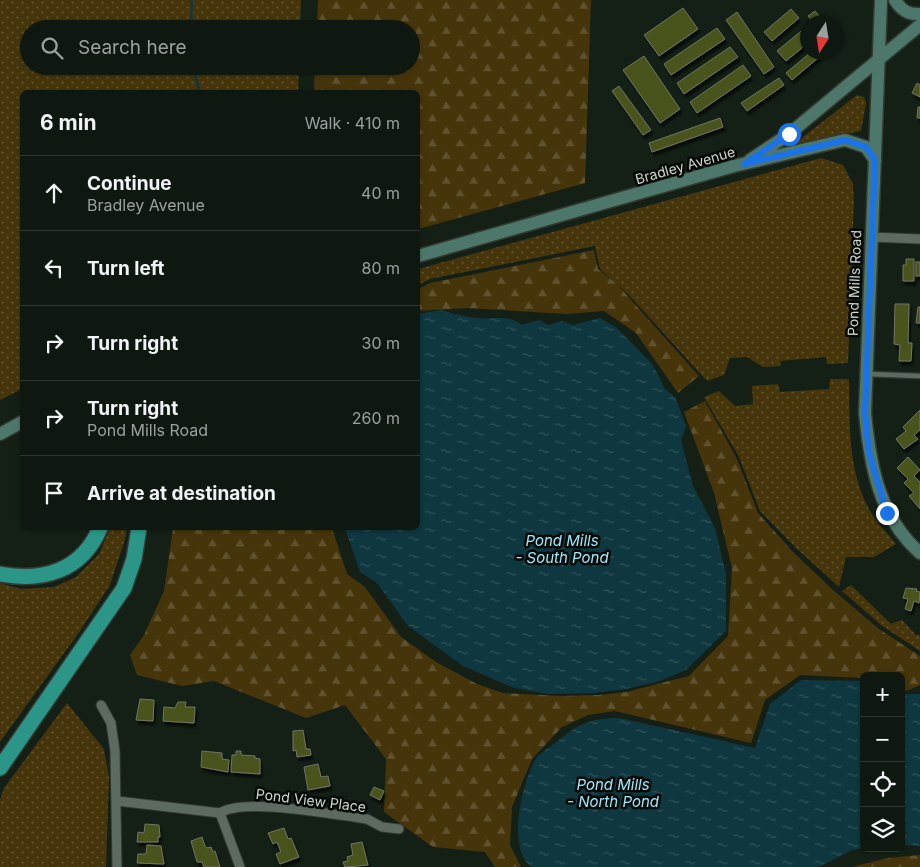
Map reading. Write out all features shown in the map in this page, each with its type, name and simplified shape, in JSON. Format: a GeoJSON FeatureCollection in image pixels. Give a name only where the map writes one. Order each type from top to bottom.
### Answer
{"type":"FeatureCollection","features":[{"type":"Feature","properties":{"kind":"highway"},"geometry":{"type":"LineString","coordinates":[[0,574],[22,578],[46,576],[66,567],[81,557],[94,542],[99,530]]}},
{"type":"Feature","properties":{"kind":"highway"},"geometry":{"type":"LineString","coordinates":[[0,768],[124,588],[134,559],[139,530]]}},
{"type":"Feature","properties":{"kind":"main road","name":"Pond Mills Road"},"geometry":{"type":"LineString","coordinates":[[882,0],[865,413],[869,453],[887,513],[920,554]]}},
{"type":"Feature","properties":{"kind":"main road"},"geometry":{"type":"LineString","coordinates":[[895,0],[899,7],[911,14],[920,14]]}},
{"type":"Feature","properties":{"kind":"main road","name":"Bradley Avenue"},"geometry":{"type":"LineString","coordinates":[[420,255],[744,164],[789,134],[920,24]]}},
{"type":"Feature","properties":{"kind":"main road"},"geometry":{"type":"LineString","coordinates":[[744,164],[845,140],[866,147],[875,160]]}},
{"type":"Feature","properties":{"kind":"main road"},"geometry":{"type":"LineString","coordinates":[[0,434],[20,423]]}},
{"type":"Feature","properties":{"kind":"street"},"geometry":{"type":"LineString","coordinates":[[871,237],[920,239]]}},
{"type":"Feature","properties":{"kind":"street"},"geometry":{"type":"LineString","coordinates":[[101,705],[111,723],[115,751],[117,867]]}},
{"type":"Feature","properties":{"kind":"street"},"geometry":{"type":"LineString","coordinates":[[117,801],[220,813],[240,867]]}},
{"type":"Feature","properties":{"kind":"street","name":"Pond View Place"},"geometry":{"type":"LineString","coordinates":[[220,813],[226,809],[248,805],[367,819],[382,828],[399,829]]}},
{"type":"Feature","properties":{"kind":"lane"},"geometry":{"type":"LineString","coordinates":[[867,374],[920,376]]}},
{"type":"Feature","properties":{"kind":"green space"},"geometry":{"type":"Polygon","coordinates":[[[0,0],[301,0],[300,20],[20,20],[20,75],[299,75],[298,90],[20,90],[20,390],[0,400],[0,0]]]}},
{"type":"Feature","properties":{"kind":"green space"},"geometry":{"type":"Polygon","coordinates":[[[318,0],[591,0],[585,183],[420,228],[420,90],[314,90],[315,75],[420,75],[420,20],[317,20],[318,0]]]}},
{"type":"Feature","properties":{"kind":"green space"},"geometry":{"type":"Polygon","coordinates":[[[857,95],[864,97],[866,103],[861,131],[794,144],[857,95]]]}},
{"type":"Feature","properties":{"kind":"green space"},"geometry":{"type":"Polygon","coordinates":[[[821,158],[843,165],[853,184],[848,363],[827,364],[826,357],[780,361],[781,366],[763,367],[747,357],[730,358],[724,375],[707,381],[628,294],[600,269],[595,246],[430,279],[420,284],[420,268],[821,158]]]}},
{"type":"Feature","properties":{"kind":"green space"},"geometry":{"type":"Polygon","coordinates":[[[594,250],[598,269],[617,284],[699,376],[678,393],[636,333],[604,311],[566,314],[467,308],[420,311],[420,288],[430,283],[594,250]]]}},
{"type":"Feature","properties":{"kind":"green space"},"geometry":{"type":"Polygon","coordinates":[[[830,379],[849,379],[850,431],[858,482],[872,514],[896,544],[874,557],[846,557],[839,587],[796,548],[760,511],[739,457],[704,397],[719,391],[735,406],[753,404],[752,386],[778,384],[780,392],[829,389],[830,379]]]}},
{"type":"Feature","properties":{"kind":"green space"},"geometry":{"type":"Polygon","coordinates":[[[705,401],[737,459],[758,513],[793,552],[833,590],[879,629],[920,656],[920,685],[905,692],[905,672],[860,672],[860,678],[800,675],[765,700],[751,743],[615,711],[588,715],[562,727],[532,759],[512,807],[510,845],[521,867],[495,867],[485,852],[433,847],[384,812],[386,759],[345,705],[306,718],[214,681],[182,686],[137,675],[130,655],[144,635],[164,591],[173,530],[333,530],[347,574],[365,587],[401,637],[436,662],[477,684],[503,693],[562,696],[599,695],[627,692],[689,676],[728,636],[732,568],[714,493],[684,412],[705,401]]]}},
{"type":"Feature","properties":{"kind":"green space"},"geometry":{"type":"Polygon","coordinates":[[[109,530],[126,530],[126,536],[110,585],[80,631],[0,742],[0,583],[21,589],[54,587],[76,577],[99,554],[109,530]]]}},
{"type":"Feature","properties":{"kind":"green space"},"geometry":{"type":"Polygon","coordinates":[[[851,585],[891,624],[902,620],[916,635],[920,635],[920,651],[881,625],[842,591],[851,585]]]}},
{"type":"Feature","properties":{"kind":"green space"},"geometry":{"type":"Polygon","coordinates":[[[67,703],[104,749],[109,777],[106,867],[0,867],[0,800],[4,788],[67,703]]]}},
{"type":"Feature","properties":{"kind":"green space"},"geometry":{"type":"Polygon","coordinates":[[[920,855],[920,867],[852,867],[888,858],[920,855]]]}},
{"type":"Feature","properties":{"kind":"water","name":"Pond Mills - South Pond"},"geometry":{"type":"Polygon","coordinates":[[[441,310],[476,318],[506,318],[521,325],[539,320],[548,325],[562,321],[573,325],[600,318],[617,328],[653,365],[665,389],[675,397],[686,426],[681,440],[693,486],[715,528],[726,574],[726,631],[686,670],[657,682],[626,689],[594,693],[548,694],[514,688],[463,666],[408,626],[377,583],[360,572],[346,530],[420,530],[420,314],[441,310]]]}},
{"type":"Feature","properties":{"kind":"water","name":"Pond Mills - North Pond"},"geometry":{"type":"Polygon","coordinates":[[[801,680],[860,681],[860,849],[852,850],[819,867],[532,867],[524,858],[518,831],[519,815],[531,769],[541,753],[576,727],[599,719],[619,718],[755,748],[770,704],[801,680]]]}},
{"type":"Feature","properties":{"kind":"water"},"geometry":{"type":"Polygon","coordinates":[[[905,694],[920,694],[920,846],[905,845],[905,694]]]}},
{"type":"Feature","properties":{"kind":"building"},"geometry":{"type":"Polygon","coordinates":[[[683,8],[698,29],[659,56],[644,35],[683,8]]]}},
{"type":"Feature","properties":{"kind":"building"},"geometry":{"type":"Polygon","coordinates":[[[791,9],[799,18],[772,41],[764,32],[791,9]]]}},
{"type":"Feature","properties":{"kind":"building"},"geometry":{"type":"Polygon","coordinates":[[[815,11],[818,15],[809,15],[815,11]]]}},
{"type":"Feature","properties":{"kind":"building"},"geometry":{"type":"Polygon","coordinates":[[[737,12],[774,67],[764,74],[726,20],[737,12]]]}},
{"type":"Feature","properties":{"kind":"building"},"geometry":{"type":"Polygon","coordinates":[[[717,28],[725,39],[671,75],[664,64],[717,28]]]}},
{"type":"Feature","properties":{"kind":"building"},"geometry":{"type":"Polygon","coordinates":[[[800,32],[800,50],[786,61],[777,51],[800,32]]]}},
{"type":"Feature","properties":{"kind":"building"},"geometry":{"type":"Polygon","coordinates":[[[730,47],[738,57],[684,94],[677,83],[730,47]]]}},
{"type":"Feature","properties":{"kind":"building"},"geometry":{"type":"Polygon","coordinates":[[[644,56],[680,109],[660,123],[623,70],[644,56]]]}},
{"type":"Feature","properties":{"kind":"building"},"geometry":{"type":"Polygon","coordinates":[[[801,60],[816,60],[792,80],[786,73],[801,60]]]}},
{"type":"Feature","properties":{"kind":"building"},"geometry":{"type":"Polygon","coordinates":[[[743,65],[751,76],[697,113],[690,102],[743,65]]]}},
{"type":"Feature","properties":{"kind":"building"},"geometry":{"type":"Polygon","coordinates":[[[779,78],[784,85],[747,111],[741,103],[779,78]]]}},
{"type":"Feature","properties":{"kind":"building"},"geometry":{"type":"Polygon","coordinates":[[[917,83],[920,85],[920,97],[912,93],[917,83]]]}},
{"type":"Feature","properties":{"kind":"building"},"geometry":{"type":"Polygon","coordinates":[[[619,86],[651,130],[643,135],[612,91],[619,86]]]}},
{"type":"Feature","properties":{"kind":"building"},"geometry":{"type":"Polygon","coordinates":[[[918,107],[920,107],[920,118],[917,118],[918,107]]]}},
{"type":"Feature","properties":{"kind":"building"},"geometry":{"type":"Polygon","coordinates":[[[720,118],[723,127],[652,152],[649,143],[720,118]]]}},
{"type":"Feature","properties":{"kind":"building"},"geometry":{"type":"Polygon","coordinates":[[[906,259],[914,259],[914,281],[903,281],[903,265],[906,265],[906,259]]]}},
{"type":"Feature","properties":{"kind":"building"},"geometry":{"type":"Polygon","coordinates":[[[916,262],[920,262],[920,276],[916,276],[916,262]]]}},
{"type":"Feature","properties":{"kind":"building"},"geometry":{"type":"Polygon","coordinates":[[[895,304],[909,304],[908,343],[912,343],[911,361],[899,361],[900,345],[894,344],[895,304]]]}},
{"type":"Feature","properties":{"kind":"building"},"geometry":{"type":"Polygon","coordinates":[[[918,307],[920,307],[920,323],[916,323],[918,307]]]}},
{"type":"Feature","properties":{"kind":"building"},"geometry":{"type":"Polygon","coordinates":[[[920,410],[920,430],[914,435],[918,439],[904,449],[896,439],[906,431],[903,427],[920,410]]]}},
{"type":"Feature","properties":{"kind":"building"},"geometry":{"type":"Polygon","coordinates":[[[908,457],[920,470],[914,476],[920,482],[920,509],[909,496],[914,493],[904,483],[908,479],[897,468],[908,457]]]}},
{"type":"Feature","properties":{"kind":"building"},"geometry":{"type":"Polygon","coordinates":[[[906,588],[917,589],[916,591],[920,592],[919,603],[914,601],[911,611],[905,609],[908,599],[903,598],[906,588]]]}},
{"type":"Feature","properties":{"kind":"building"},"geometry":{"type":"Polygon","coordinates":[[[140,699],[154,700],[153,721],[136,720],[140,699]]]}},
{"type":"Feature","properties":{"kind":"building"},"geometry":{"type":"Polygon","coordinates":[[[178,702],[186,702],[185,707],[195,707],[194,723],[163,721],[164,707],[175,708],[178,702]]]}},
{"type":"Feature","properties":{"kind":"building"},"geometry":{"type":"Polygon","coordinates":[[[303,730],[306,749],[310,749],[311,755],[297,757],[296,750],[293,751],[293,731],[303,730]]]}},
{"type":"Feature","properties":{"kind":"building"},"geometry":{"type":"Polygon","coordinates":[[[202,751],[222,753],[222,759],[229,760],[228,772],[201,767],[202,751]]]}},
{"type":"Feature","properties":{"kind":"building"},"geometry":{"type":"Polygon","coordinates":[[[236,751],[241,751],[241,755],[255,756],[255,758],[260,759],[260,774],[231,772],[232,755],[236,755],[236,751]]]}},
{"type":"Feature","properties":{"kind":"building"},"geometry":{"type":"Polygon","coordinates":[[[318,764],[321,777],[328,776],[330,786],[308,790],[304,767],[318,764]]]}},
{"type":"Feature","properties":{"kind":"building"},"geometry":{"type":"Polygon","coordinates":[[[374,787],[384,791],[380,800],[370,795],[374,787]]]}},
{"type":"Feature","properties":{"kind":"building"},"geometry":{"type":"Polygon","coordinates":[[[145,824],[159,825],[160,837],[158,837],[158,842],[137,842],[138,832],[144,833],[145,824]]]}},
{"type":"Feature","properties":{"kind":"building"},"geometry":{"type":"Polygon","coordinates":[[[284,828],[288,839],[291,838],[299,857],[280,864],[276,854],[281,852],[277,842],[273,844],[268,833],[284,828]]]}},
{"type":"Feature","properties":{"kind":"building"},"geometry":{"type":"Polygon","coordinates":[[[202,837],[205,846],[207,848],[211,847],[213,852],[215,851],[220,867],[204,867],[202,862],[197,862],[191,841],[202,837]]]}},
{"type":"Feature","properties":{"kind":"building"},"geometry":{"type":"Polygon","coordinates":[[[362,842],[368,865],[345,867],[343,862],[348,861],[347,857],[353,855],[351,844],[362,842]]]}},
{"type":"Feature","properties":{"kind":"building"},"geometry":{"type":"Polygon","coordinates":[[[147,845],[161,846],[164,864],[137,863],[138,854],[146,854],[147,845]]]}},
{"type":"Feature","properties":{"kind":"waterway"},"geometry":{"type":"LineString","coordinates":[[191,20],[192,0]]}},
{"type":"Feature","properties":{"kind":"waterway"},"geometry":{"type":"LineString","coordinates":[[196,75],[199,90]]}},
{"type":"Feature","properties":{"kind":"route"},"geometry":{"type":"LineString","coordinates":[[789,134],[744,164],[845,140],[866,147],[875,160],[865,413],[869,453],[887,513]]}}]}
